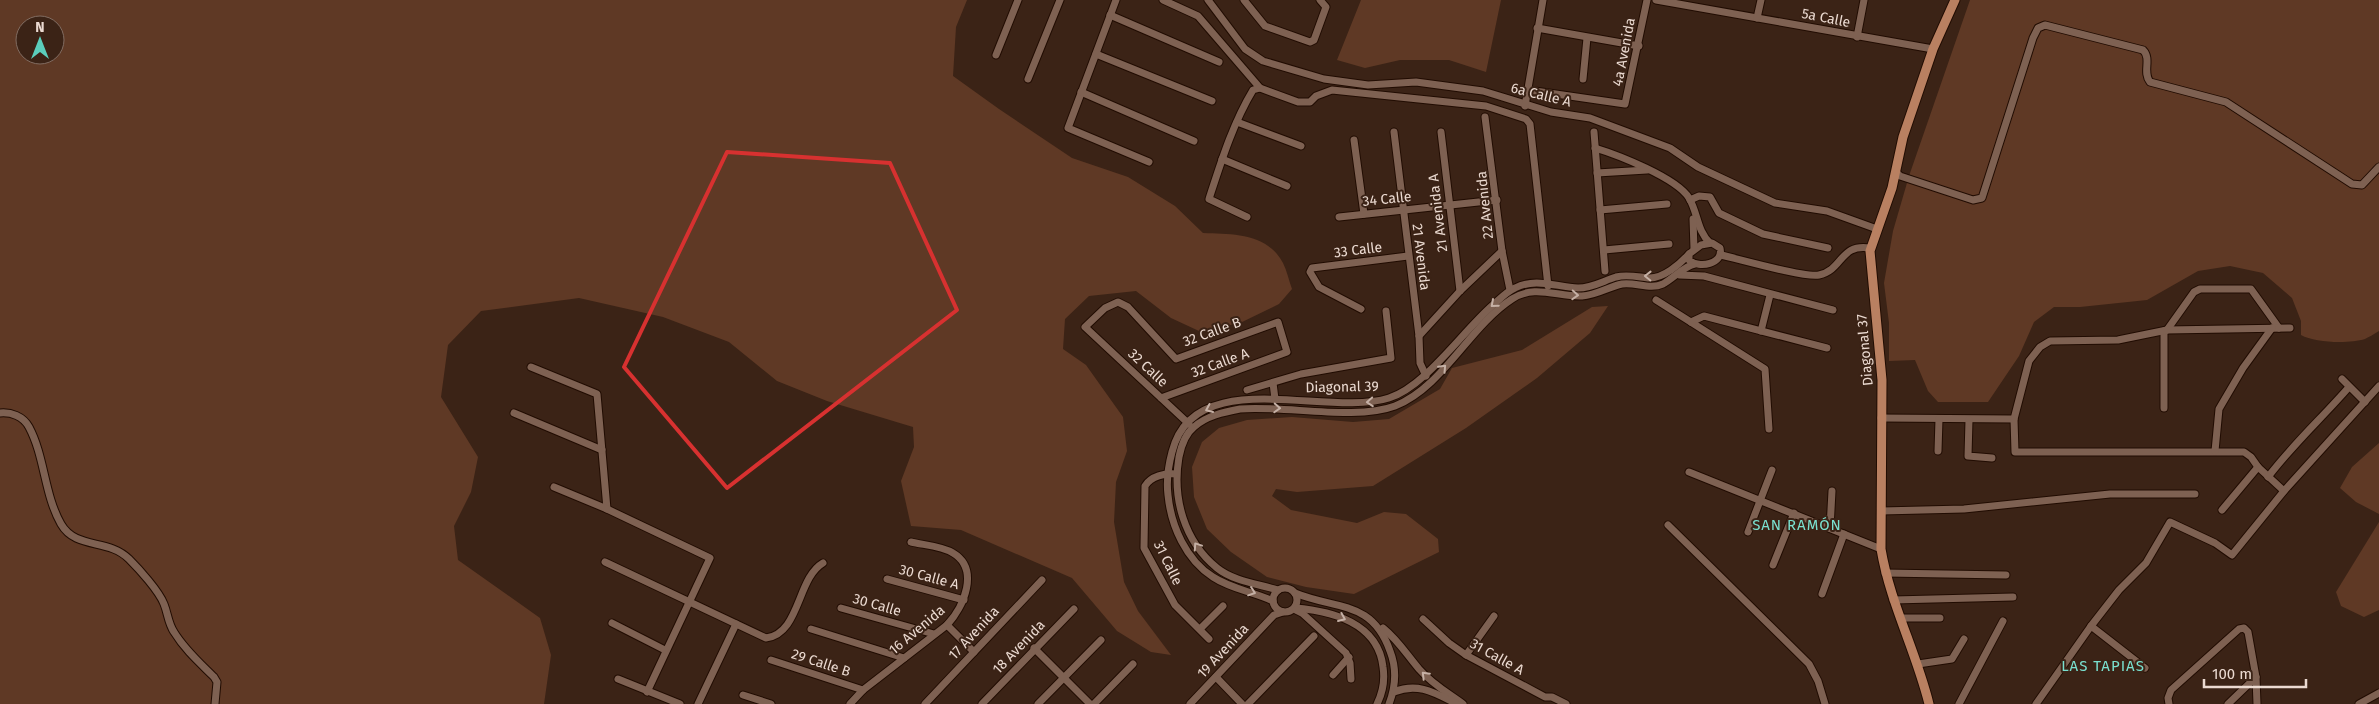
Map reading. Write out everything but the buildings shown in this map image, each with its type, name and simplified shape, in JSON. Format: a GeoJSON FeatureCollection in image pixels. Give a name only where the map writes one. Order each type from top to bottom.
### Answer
{"type":"FeatureCollection","features":[{"type":"Feature","properties":{"kind":"main road","name":"Diagonal 37"},"geometry":{"type":"LineString","coordinates":[[1929,704],[1918,664],[1893,600],[1881,549],[1882,380],[1870,270],[1870,248],[1896,172],[1903,137],[1933,48],[1952,0]]}},
{"type":"Feature","properties":{"kind":"street"},"geometry":{"type":"LineString","coordinates":[[996,55],[1018,0]]}},
{"type":"Feature","properties":{"kind":"street"},"geometry":{"type":"LineString","coordinates":[[1028,79],[1060,0]]}},
{"type":"Feature","properties":{"kind":"street"},"geometry":{"type":"LineString","coordinates":[[1116,0],[1068,128],[1149,162]]}},
{"type":"Feature","properties":{"kind":"street"},"geometry":{"type":"LineString","coordinates":[[1163,0],[1198,16],[1260,88],[1305,103],[1310,102],[1323,92],[1332,90],[1486,106],[1526,119],[1530,124],[1548,282],[1547,292]]}},
{"type":"Feature","properties":{"kind":"street","name":"6a Calle A"},"geometry":{"type":"LineString","coordinates":[[1208,0],[1245,49],[1263,61],[1324,79],[1368,85],[1416,82],[1483,90],[1525,106],[1590,118],[1643,136],[1670,148],[1698,167],[1775,203],[1827,211],[1877,229]]}},
{"type":"Feature","properties":{"kind":"street"},"geometry":{"type":"LineString","coordinates":[[1244,0],[1265,26],[1310,42],[1314,40],[1326,7],[1320,0]]}},
{"type":"Feature","properties":{"kind":"street"},"geometry":{"type":"LineString","coordinates":[[1525,106],[1543,0]]}},
{"type":"Feature","properties":{"kind":"street","name":"4a Avenida"},"geometry":{"type":"LineString","coordinates":[[1528,90],[1620,104],[1627,101],[1647,0]]}},
{"type":"Feature","properties":{"kind":"street","name":"5a Calle"},"geometry":{"type":"LineString","coordinates":[[1656,0],[1857,37],[1933,48]]}},
{"type":"Feature","properties":{"kind":"street"},"geometry":{"type":"LineString","coordinates":[[1757,18],[1761,0]]}},
{"type":"Feature","properties":{"kind":"street"},"geometry":{"type":"LineString","coordinates":[[1857,37],[1864,0]]}},
{"type":"Feature","properties":{"kind":"street"},"geometry":{"type":"LineString","coordinates":[[1110,15],[1219,62]]}},
{"type":"Feature","properties":{"kind":"street"},"geometry":{"type":"LineString","coordinates":[[1896,172],[1900,176],[1973,200],[1982,198],[2033,38],[2038,28],[2045,26],[2144,50],[2147,57],[2146,75],[2150,82],[2226,102],[2352,184],[2362,185],[2379,167]]}},
{"type":"Feature","properties":{"kind":"street"},"geometry":{"type":"LineString","coordinates":[[1538,28],[1639,46]]}},
{"type":"Feature","properties":{"kind":"street"},"geometry":{"type":"LineString","coordinates":[[1583,79],[1588,38]]}},
{"type":"Feature","properties":{"kind":"street"},"geometry":{"type":"LineString","coordinates":[[1096,54],[1212,101]]}},
{"type":"Feature","properties":{"kind":"street"},"geometry":{"type":"LineString","coordinates":[[1247,217],[1209,198],[1222,158],[1237,122],[1253,90],[1260,88]]}},
{"type":"Feature","properties":{"kind":"street"},"geometry":{"type":"LineString","coordinates":[[1081,92],[1194,141]]}},
{"type":"Feature","properties":{"kind":"street","name":"22 Avenida"},"geometry":{"type":"LineString","coordinates":[[1485,117],[1502,251],[1510,290]]}},
{"type":"Feature","properties":{"kind":"street"},"geometry":{"type":"LineString","coordinates":[[1237,122],[1301,146]]}},
{"type":"Feature","properties":{"kind":"street","name":"21 Avenida"},"geometry":{"type":"LineString","coordinates":[[1394,132],[1408,256],[1420,336],[1420,363],[1425,375]]}},
{"type":"Feature","properties":{"kind":"street","name":"21 Avenida A"},"geometry":{"type":"LineString","coordinates":[[1441,132],[1460,291]]}},
{"type":"Feature","properties":{"kind":"street"},"geometry":{"type":"LineString","coordinates":[[1594,132],[1605,270]]}},
{"type":"Feature","properties":{"kind":"street"},"geometry":{"type":"LineString","coordinates":[[1354,140],[1364,214]]}},
{"type":"Feature","properties":{"kind":"street"},"geometry":{"type":"LineString","coordinates":[[1595,148],[1619,155],[1678,187],[1691,202],[1704,237],[1710,243],[1720,248],[1721,255]]}},
{"type":"Feature","properties":{"kind":"street"},"geometry":{"type":"LineString","coordinates":[[1222,158],[1287,186]]}},
{"type":"Feature","properties":{"kind":"street"},"geometry":{"type":"LineString","coordinates":[[1597,173],[1647,170]]}},
{"type":"Feature","properties":{"kind":"street"},"geometry":{"type":"LineString","coordinates":[[1691,202],[1699,196],[1710,197],[1719,214],[1762,234],[1828,248]]}},
{"type":"Feature","properties":{"kind":"street","name":"34 Calle"},"geometry":{"type":"LineString","coordinates":[[1339,217],[1497,200]]}},
{"type":"Feature","properties":{"kind":"street"},"geometry":{"type":"LineString","coordinates":[[1691,202],[1692,251],[1689,260],[1696,264],[1712,262]]}},
{"type":"Feature","properties":{"kind":"street"},"geometry":{"type":"LineString","coordinates":[[1600,210],[1667,204]]}},
{"type":"Feature","properties":{"kind":"street","name":"Diagonal 39"},"geometry":{"type":"LineString","coordinates":[[1186,421],[1220,404],[1238,400],[1381,401],[1414,386],[1484,313],[1510,290],[1531,283],[1548,282],[1579,288],[1622,276],[1653,278],[1673,268],[1692,251],[1710,243]]}},
{"type":"Feature","properties":{"kind":"street"},"geometry":{"type":"LineString","coordinates":[[1604,250],[1669,244]]}},
{"type":"Feature","properties":{"kind":"street"},"geometry":{"type":"LineString","coordinates":[[1721,255],[1814,276],[1830,271],[1852,249],[1860,247],[1870,248]]}},
{"type":"Feature","properties":{"kind":"street"},"geometry":{"type":"LineString","coordinates":[[1420,336],[1460,291],[1502,251]]}},
{"type":"Feature","properties":{"kind":"street"},"geometry":{"type":"LineString","coordinates":[[1700,276],[1721,255]]}},
{"type":"Feature","properties":{"kind":"street","name":"33 Calle"},"geometry":{"type":"LineString","coordinates":[[1361,309],[1319,287],[1310,272],[1312,268],[1408,256]]}},
{"type":"Feature","properties":{"kind":"street"},"geometry":{"type":"LineString","coordinates":[[1712,262],[1711,269],[1715,279]]}},
{"type":"Feature","properties":{"kind":"street","name":"Diagonal 39"},"geometry":{"type":"LineString","coordinates":[[1193,427],[1215,416],[1240,409],[1336,411],[1383,409],[1413,396],[1431,381],[1489,318],[1511,299],[1527,292],[1583,296],[1623,284],[1654,286],[1696,264]]}},
{"type":"Feature","properties":{"kind":"street"},"geometry":{"type":"LineString","coordinates":[[1678,275],[1715,279],[1833,310]]}},
{"type":"Feature","properties":{"kind":"street"},"geometry":{"type":"LineString","coordinates":[[2164,408],[2165,331],[2194,292],[2205,288],[2250,289],[2275,328]]}},
{"type":"Feature","properties":{"kind":"street"},"geometry":{"type":"LineString","coordinates":[[1760,331],[1770,295]]}},
{"type":"Feature","properties":{"kind":"street"},"geometry":{"type":"LineString","coordinates":[[1656,300],[1765,370],[1769,429]]}},
{"type":"Feature","properties":{"kind":"street","name":"32 Calle B"},"geometry":{"type":"LineString","coordinates":[[1085,327],[1105,308],[1118,302],[1128,307],[1176,359],[1278,322],[1287,352]]}},
{"type":"Feature","properties":{"kind":"street"},"geometry":{"type":"LineString","coordinates":[[1247,390],[1301,374],[1391,358],[1386,311]]}},
{"type":"Feature","properties":{"kind":"street"},"geometry":{"type":"LineString","coordinates":[[1692,322],[1704,316],[1826,348]]}},
{"type":"Feature","properties":{"kind":"street","name":"32 Calle"},"geometry":{"type":"LineString","coordinates":[[1085,327],[1193,427]]}},
{"type":"Feature","properties":{"kind":"street"},"geometry":{"type":"LineString","coordinates":[[2215,450],[2218,409],[2243,368],[2275,328]]}},
{"type":"Feature","properties":{"kind":"street"},"geometry":{"type":"LineString","coordinates":[[2284,491],[2244,452],[2215,450],[2016,452],[2014,419],[2029,361],[2045,344],[2063,340],[2118,340],[2165,331],[2290,328]]}},
{"type":"Feature","properties":{"kind":"street","name":"32 Calle A"},"geometry":{"type":"LineString","coordinates":[[1161,398],[1287,352]]}},
{"type":"Feature","properties":{"kind":"street"},"geometry":{"type":"LineString","coordinates":[[531,366],[597,394],[607,509]]}},
{"type":"Feature","properties":{"kind":"street"},"geometry":{"type":"LineString","coordinates":[[1425,375],[1431,381]]}},
{"type":"Feature","properties":{"kind":"street"},"geometry":{"type":"LineString","coordinates":[[2342,379],[2365,402]]}},
{"type":"Feature","properties":{"kind":"street"},"geometry":{"type":"LineString","coordinates":[[1273,383],[1275,399]]}},
{"type":"Feature","properties":{"kind":"street"},"geometry":{"type":"LineString","coordinates":[[2268,476],[2288,450],[2323,417],[2349,386]]}},
{"type":"Feature","properties":{"kind":"street"},"geometry":{"type":"LineString","coordinates":[[2036,704],[2091,626],[2120,590],[2146,563],[2170,522],[2215,543],[2232,555],[2284,491],[2379,386]]}},
{"type":"Feature","properties":{"kind":"street"},"geometry":{"type":"LineString","coordinates":[[0,413],[16,415],[28,426],[53,506],[66,532],[78,541],[106,546],[121,553],[136,567],[163,602],[168,620],[178,638],[214,677],[216,682],[216,704]]}},
{"type":"Feature","properties":{"kind":"street"},"geometry":{"type":"LineString","coordinates":[[514,413],[602,450]]}},
{"type":"Feature","properties":{"kind":"street"},"geometry":{"type":"LineString","coordinates":[[1881,418],[2014,419]]}},
{"type":"Feature","properties":{"kind":"street"},"geometry":{"type":"LineString","coordinates":[[1938,451],[1939,419]]}},
{"type":"Feature","properties":{"kind":"street"},"geometry":{"type":"LineString","coordinates":[[1969,420],[1968,456],[1992,458]]}},
{"type":"Feature","properties":{"kind":"street"},"geometry":{"type":"LineString","coordinates":[[1186,421],[1173,446],[1166,474],[1169,508],[1181,541],[1196,561],[1213,577],[1274,608],[1283,612],[1294,608],[1339,616],[1362,627],[1375,641],[1382,657],[1384,677],[1382,694],[1377,704]]}},
{"type":"Feature","properties":{"kind":"street"},"geometry":{"type":"LineString","coordinates":[[1193,427],[1180,448],[1176,474],[1184,521],[1203,554],[1218,569],[1233,577],[1278,590],[1288,588],[1307,597],[1340,604],[1360,612],[1397,639],[1418,669],[1435,685],[1463,704]]}},
{"type":"Feature","properties":{"kind":"street"},"geometry":{"type":"LineString","coordinates":[[2222,510],[2258,467]]}},
{"type":"Feature","properties":{"kind":"street"},"geometry":{"type":"LineString","coordinates":[[1748,532],[1772,470]]}},
{"type":"Feature","properties":{"kind":"street"},"geometry":{"type":"LineString","coordinates":[[1689,472],[1881,549]]}},
{"type":"Feature","properties":{"kind":"street"},"geometry":{"type":"LineString","coordinates":[[1166,474],[1176,474]]}},
{"type":"Feature","properties":{"kind":"street","name":"31 Calle"},"geometry":{"type":"LineString","coordinates":[[1166,474],[1147,483],[1144,548],[1175,605],[1209,639]]}},
{"type":"Feature","properties":{"kind":"street"},"geometry":{"type":"LineString","coordinates":[[554,487],[607,509],[710,558],[664,650],[646,692]]}},
{"type":"Feature","properties":{"kind":"street"},"geometry":{"type":"LineString","coordinates":[[1830,528],[1832,491]]}},
{"type":"Feature","properties":{"kind":"street"},"geometry":{"type":"LineString","coordinates":[[1881,511],[1973,509],[2110,494],[2195,494]]}},
{"type":"Feature","properties":{"kind":"street"},"geometry":{"type":"LineString","coordinates":[[1772,565],[1794,513]]}},
{"type":"Feature","properties":{"kind":"street"},"geometry":{"type":"LineString","coordinates":[[1668,524],[1809,664],[1818,681],[1825,704]]}},
{"type":"Feature","properties":{"kind":"street"},"geometry":{"type":"LineString","coordinates":[[1822,594],[1844,534]]}},
{"type":"Feature","properties":{"kind":"street","name":"16 Avenida"},"geometry":{"type":"LineString","coordinates":[[850,704],[863,690],[947,625],[956,615],[964,600],[967,578],[960,558],[951,551],[911,542]]}},
{"type":"Feature","properties":{"kind":"street"},"geometry":{"type":"LineString","coordinates":[[605,562],[766,638],[775,637],[791,618],[815,568],[823,563]]}},
{"type":"Feature","properties":{"kind":"street"},"geometry":{"type":"LineString","coordinates":[[1885,572],[2006,575]]}},
{"type":"Feature","properties":{"kind":"street","name":"30 Calle A"},"geometry":{"type":"LineString","coordinates":[[887,579],[964,600]]}},
{"type":"Feature","properties":{"kind":"street","name":"17 Avenida"},"geometry":{"type":"LineString","coordinates":[[925,704],[1042,580]]}},
{"type":"Feature","properties":{"kind":"street"},"geometry":{"type":"LineString","coordinates":[[1274,608],[1278,590]]}},
{"type":"Feature","properties":{"kind":"street"},"geometry":{"type":"LineString","coordinates":[[1294,608],[1297,601],[1295,592]]}},
{"type":"Feature","properties":{"kind":"street"},"geometry":{"type":"LineString","coordinates":[[1893,600],[2013,597]]}},
{"type":"Feature","properties":{"kind":"street"},"geometry":{"type":"LineString","coordinates":[[1200,629],[1223,606]]}},
{"type":"Feature","properties":{"kind":"street","name":"30 Calle"},"geometry":{"type":"LineString","coordinates":[[842,608],[934,634]]}},
{"type":"Feature","properties":{"kind":"street","name":"19 Avenida"},"geometry":{"type":"LineString","coordinates":[[1190,704],[1216,677],[1274,608]]}},
{"type":"Feature","properties":{"kind":"street"},"geometry":{"type":"LineString","coordinates":[[1294,608],[1302,613],[1349,657],[1351,679]]}},
{"type":"Feature","properties":{"kind":"street","name":"18 Avenida"},"geometry":{"type":"LineString","coordinates":[[982,704],[1034,648],[1074,609]]}},
{"type":"Feature","properties":{"kind":"street"},"geometry":{"type":"LineString","coordinates":[[1466,655],[1494,616]]}},
{"type":"Feature","properties":{"kind":"street"},"geometry":{"type":"LineString","coordinates":[[1900,618],[1940,618]]}},
{"type":"Feature","properties":{"kind":"street","name":"31 Calle A"},"geometry":{"type":"LineString","coordinates":[[1423,619],[1449,644],[1543,701],[1552,697],[1566,704]]}},
{"type":"Feature","properties":{"kind":"street"},"geometry":{"type":"LineString","coordinates":[[1372,620],[1384,635],[1393,660],[1394,692],[1390,704]]}},
{"type":"Feature","properties":{"kind":"street"},"geometry":{"type":"LineString","coordinates":[[1959,704],[2003,621]]}},
{"type":"Feature","properties":{"kind":"street"},"geometry":{"type":"LineString","coordinates":[[612,623],[664,650]]}},
{"type":"Feature","properties":{"kind":"street"},"geometry":{"type":"LineString","coordinates":[[698,704],[736,624]]}},
{"type":"Feature","properties":{"kind":"street"},"geometry":{"type":"LineString","coordinates":[[947,625],[974,652]]}},
{"type":"Feature","properties":{"kind":"street"},"geometry":{"type":"LineString","coordinates":[[2091,626],[2145,668]]}},
{"type":"Feature","properties":{"kind":"street"},"geometry":{"type":"LineString","coordinates":[[2169,704],[2168,698],[2171,690],[2239,629],[2244,628],[2248,632],[2256,678],[2257,704]]}},
{"type":"Feature","properties":{"kind":"street"},"geometry":{"type":"LineString","coordinates":[[811,630],[904,658]]}},
{"type":"Feature","properties":{"kind":"street"},"geometry":{"type":"LineString","coordinates":[[1248,704],[1314,636]]}},
{"type":"Feature","properties":{"kind":"street"},"geometry":{"type":"LineString","coordinates":[[1918,664],[1952,659],[1964,639]]}},
{"type":"Feature","properties":{"kind":"street"},"geometry":{"type":"LineString","coordinates":[[1038,704],[1101,640]]}},
{"type":"Feature","properties":{"kind":"street"},"geometry":{"type":"LineString","coordinates":[[1034,648],[1092,704],[1133,664]]}},
{"type":"Feature","properties":{"kind":"street"},"geometry":{"type":"LineString","coordinates":[[1333,675],[1349,657]]}},
{"type":"Feature","properties":{"kind":"street","name":"29 Calle B"},"geometry":{"type":"LineString","coordinates":[[771,660],[863,690]]}},
{"type":"Feature","properties":{"kind":"street"},"geometry":{"type":"LineString","coordinates":[[1216,677],[1242,704]]}},
{"type":"Feature","properties":{"kind":"street"},"geometry":{"type":"LineString","coordinates":[[2228,704],[2256,678]]}},
{"type":"Feature","properties":{"kind":"street"},"geometry":{"type":"LineString","coordinates":[[618,679],[646,692],[680,704]]}},
{"type":"Feature","properties":{"kind":"street"},"geometry":{"type":"LineString","coordinates":[[1394,692],[1407,688],[1427,689],[1457,704]]}},
{"type":"Feature","properties":{"kind":"street"},"geometry":{"type":"LineString","coordinates":[[2359,704],[2379,693]]}},
{"type":"Feature","properties":{"kind":"street"},"geometry":{"type":"LineString","coordinates":[[743,695],[771,704]]}},
{"type":"Feature","properties":{"kind":"street"},"geometry":{"type":"LineString","coordinates":[[1438,704],[1442,696]]}},
{"type":"Feature","properties":{"kind":"highlighted area"},"geometry":{"type":"Polygon","coordinates":[[[727,152],[890,163],[957,310],[727,488],[624,367],[727,152]]]}},
{"type":"Feature","properties":{"kind":"shaded area"},"geometry":{"type":"Polygon","coordinates":[[[0,0],[967,0],[956,27],[953,76],[1072,158],[1128,177],[1175,206],[1203,233],[1237,235],[1259,241],[1276,253],[1283,263],[1292,289],[1279,304],[1240,323],[1199,331],[1171,318],[1136,291],[1089,296],[1065,319],[1063,349],[1086,365],[1123,417],[1127,451],[1116,482],[1114,522],[1124,582],[1138,611],[1171,655],[1151,652],[1117,631],[1072,578],[961,530],[911,526],[901,481],[914,447],[913,427],[827,401],[777,381],[729,342],[663,317],[579,298],[481,311],[448,345],[441,397],[478,457],[471,492],[454,526],[458,560],[540,618],[551,655],[544,704],[0,704],[0,0]]]}},
{"type":"Feature","properties":{"kind":"shaded area"},"geometry":{"type":"Polygon","coordinates":[[[1361,0],[1501,0],[1486,72],[1449,60],[1400,60],[1365,68],[1337,60],[1361,0]]]}},
{"type":"Feature","properties":{"kind":"shaded area"},"geometry":{"type":"Polygon","coordinates":[[[1970,0],[2379,0],[2379,331],[2365,339],[2350,342],[2332,342],[2307,338],[2301,335],[2301,321],[2292,298],[2263,273],[2230,266],[2198,271],[2147,300],[2080,307],[2054,307],[2034,322],[2019,356],[1988,402],[1938,402],[1928,391],[1915,360],[1889,361],[1889,323],[1884,283],[1893,231],[1909,176],[1970,0]]]}},
{"type":"Feature","properties":{"kind":"shaded area"},"geometry":{"type":"Polygon","coordinates":[[[1608,306],[1590,333],[1537,378],[1466,428],[1373,486],[1297,492],[1276,489],[1272,496],[1291,510],[1357,523],[1384,512],[1406,514],[1438,539],[1439,552],[1354,594],[1306,587],[1267,577],[1231,552],[1207,529],[1194,497],[1192,467],[1202,442],[1219,428],[1247,420],[1292,417],[1353,422],[1389,419],[1440,389],[1452,368],[1522,350],[1592,307],[1608,306]]]}},
{"type":"Feature","properties":{"kind":"shaded area"},"geometry":{"type":"Polygon","coordinates":[[[2379,443],[2379,514],[2356,502],[2340,488],[2352,467],[2379,443]]]}},
{"type":"Feature","properties":{"kind":"shaded area"},"geometry":{"type":"Polygon","coordinates":[[[2379,522],[2379,610],[2364,617],[2341,606],[2336,592],[2379,522]]]}},
{"type":"Feature","properties":{"kind":"district","name":"SAN RAMÓN"},"geometry":{"type":"Point","coordinates":[1797,525]}},
{"type":"Feature","properties":{"kind":"district","name":"LAS TAPIAS"},"geometry":{"type":"Point","coordinates":[2103,666]}}]}
